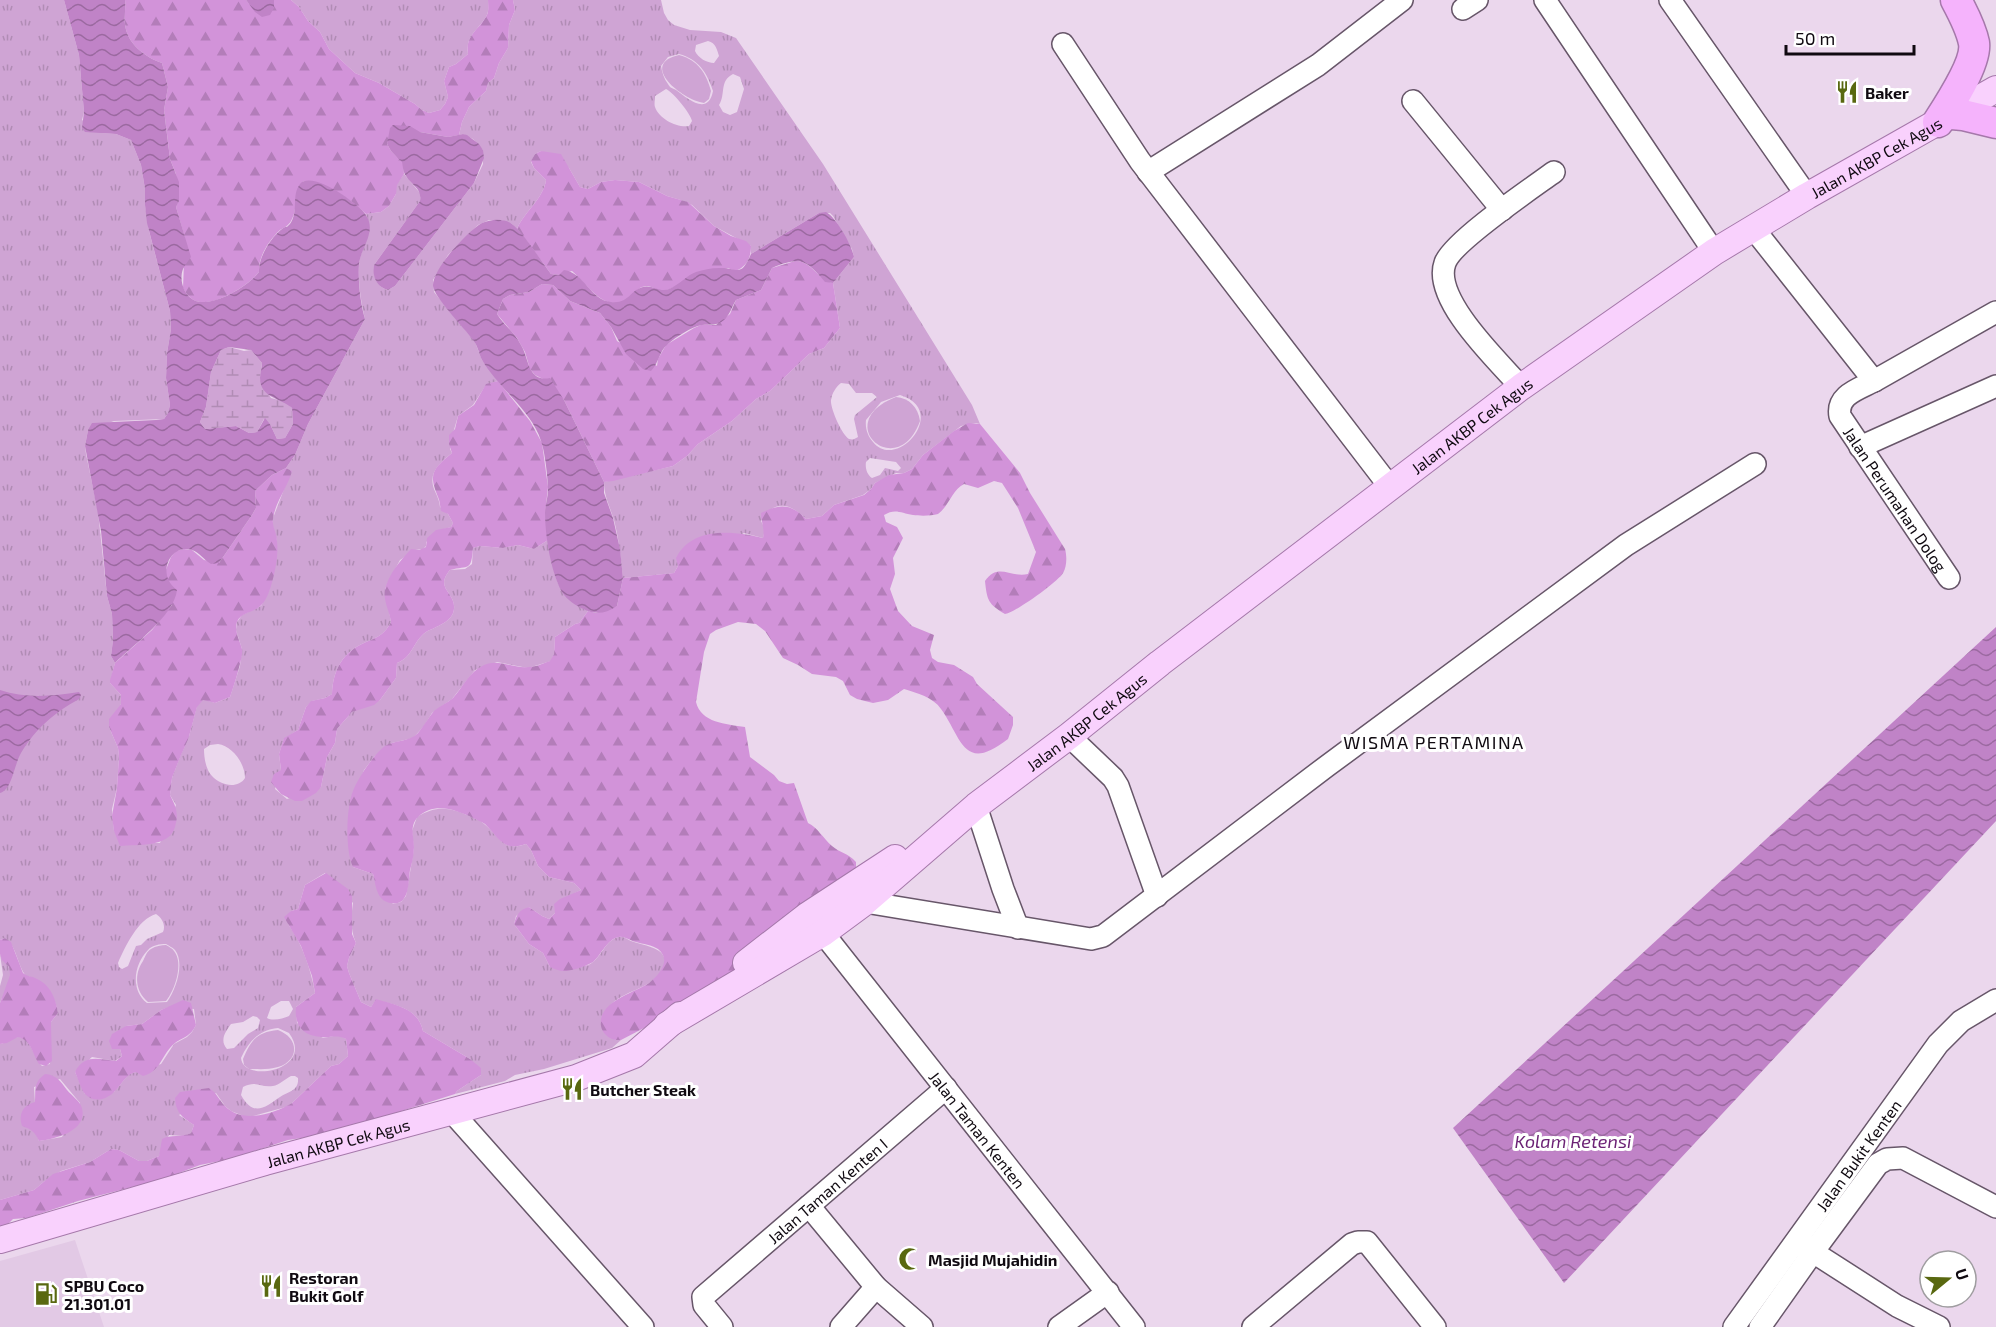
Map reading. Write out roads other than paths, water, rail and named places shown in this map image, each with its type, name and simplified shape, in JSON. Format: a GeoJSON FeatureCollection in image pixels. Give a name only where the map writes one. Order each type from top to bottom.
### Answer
{"type":"FeatureCollection","features":[{"type":"Feature","properties":{"kind":"highway"},"geometry":{"type":"LineString","coordinates":[[1945,118],[1974,52],[1972,37],[1956,0]]}},
{"type":"Feature","properties":{"kind":"highway"},"geometry":{"type":"LineString","coordinates":[[1980,16],[1996,52]]}},
{"type":"Feature","properties":{"kind":"highway"},"geometry":{"type":"LineString","coordinates":[[1945,118],[1964,115],[1996,123]]}},
{"type":"Feature","properties":{"kind":"main road","name":"Jalan AKBP Cek Agus"},"geometry":{"type":"LineString","coordinates":[[667,1025],[823,933],[865,902],[976,806],[1521,387],[1714,252],[1807,196],[1996,89]]}},
{"type":"Feature","properties":{"kind":"main road","name":"Jalan AKBP Cek Agus"},"geometry":{"type":"LineString","coordinates":[[0,1240],[265,1162],[576,1078],[634,1055],[667,1025],[807,915],[976,806]]}},
{"type":"Feature","properties":{"kind":"street"},"geometry":{"type":"LineString","coordinates":[[1148,172],[1318,65],[1402,0]]}},
{"type":"Feature","properties":{"kind":"street"},"geometry":{"type":"LineString","coordinates":[[1545,0],[1714,252]]}},
{"type":"Feature","properties":{"kind":"street"},"geometry":{"type":"LineString","coordinates":[[1670,0],[1807,196]]}},
{"type":"Feature","properties":{"kind":"street"},"geometry":{"type":"LineString","coordinates":[[1063,44],[1148,172],[1390,487]]}},
{"type":"Feature","properties":{"kind":"street"},"geometry":{"type":"LineString","coordinates":[[1413,101],[1502,210]]}},
{"type":"Feature","properties":{"kind":"street"},"geometry":{"type":"LineString","coordinates":[[1521,387],[1463,321],[1448,295],[1444,282],[1444,265],[1449,255],[1502,210],[1554,172]]}},
{"type":"Feature","properties":{"kind":"street"},"geometry":{"type":"LineString","coordinates":[[1753,228],[1874,381],[1996,312]]}},
{"type":"Feature","properties":{"kind":"street","name":"Jalan Perumahan Dolog"},"geometry":{"type":"LineString","coordinates":[[1874,381],[1845,397],[1839,408],[1840,416],[1948,578]]}},
{"type":"Feature","properties":{"kind":"street"},"geometry":{"type":"LineString","coordinates":[[1860,447],[1996,386]]}},
{"type":"Feature","properties":{"kind":"street"},"geometry":{"type":"LineString","coordinates":[[865,902],[1091,939],[1110,932],[1337,759],[1626,545],[1755,464]]}},
{"type":"Feature","properties":{"kind":"street"},"geometry":{"type":"LineString","coordinates":[[1069,736],[1113,778],[1118,786],[1157,896]]}},
{"type":"Feature","properties":{"kind":"street"},"geometry":{"type":"LineString","coordinates":[[976,806],[1018,928]]}},
{"type":"Feature","properties":{"kind":"street","name":"Jalan Taman Kenten"},"geometry":{"type":"LineString","coordinates":[[823,933],[1134,1327]]}},
{"type":"Feature","properties":{"kind":"street","name":"Jalan Bukit Kenten"},"geometry":{"type":"LineString","coordinates":[[1734,1327],[1805,1246],[1938,1044],[1961,1021],[1996,1000]]}},
{"type":"Feature","properties":{"kind":"street","name":"Jalan Taman Kenten I"},"geometry":{"type":"LineString","coordinates":[[722,1327],[702,1299],[946,1088]]}},
{"type":"Feature","properties":{"kind":"street"},"geometry":{"type":"LineString","coordinates":[[452,1112],[644,1327]]}},
{"type":"Feature","properties":{"kind":"street"},"geometry":{"type":"LineString","coordinates":[[1760,1327],[1805,1246],[1878,1164],[1887,1159],[1903,1158],[1996,1207]]}},
{"type":"Feature","properties":{"kind":"street"},"geometry":{"type":"LineString","coordinates":[[809,1206],[876,1287],[922,1327]]}},
{"type":"Feature","properties":{"kind":"street"},"geometry":{"type":"LineString","coordinates":[[1253,1327],[1352,1244],[1363,1241],[1367,1242],[1435,1327]]}},
{"type":"Feature","properties":{"kind":"street"},"geometry":{"type":"LineString","coordinates":[[1805,1246],[1897,1306],[1939,1327]]}},
{"type":"Feature","properties":{"kind":"street"},"geometry":{"type":"LineString","coordinates":[[841,1327],[876,1287]]}},
{"type":"Feature","properties":{"kind":"street"},"geometry":{"type":"LineString","coordinates":[[1059,1327],[1108,1292]]}},
{"type":"Feature","properties":{"kind":"street"},"geometry":{"type":"LineString","coordinates":[[1897,1306],[1911,1327]]}},
{"type":"Feature","properties":{"kind":"water"},"geometry":{"type":"Polygon","coordinates":[[[64,0],[125,0],[125,24],[129,38],[143,53],[162,63],[168,87],[164,110],[170,159],[179,182],[179,201],[176,207],[191,257],[183,269],[182,280],[187,295],[196,301],[208,302],[233,293],[259,272],[263,254],[270,242],[293,219],[297,188],[306,181],[324,184],[345,196],[366,215],[370,227],[359,264],[360,292],[365,319],[308,424],[295,455],[286,468],[272,475],[255,491],[256,508],[219,563],[211,564],[192,550],[184,549],[172,555],[168,561],[167,576],[177,590],[169,610],[115,663],[111,656],[112,614],[107,596],[101,531],[85,446],[92,423],[164,419],[168,413],[170,405],[166,378],[171,329],[170,311],[147,223],[141,165],[131,140],[116,134],[85,132],[82,128],[84,112],[79,55],[64,0]],[[229,347],[221,350],[211,372],[206,407],[200,422],[205,429],[236,426],[249,433],[257,432],[265,418],[277,439],[285,438],[293,424],[292,408],[263,390],[260,378],[262,363],[251,350],[229,347]]]}},
{"type":"Feature","properties":{"kind":"water"},"geometry":{"type":"Polygon","coordinates":[[[246,0],[274,0],[274,8],[270,15],[262,17],[246,0]]]}},
{"type":"Feature","properties":{"kind":"water"},"geometry":{"type":"Polygon","coordinates":[[[393,125],[410,126],[420,132],[448,137],[467,135],[479,144],[484,158],[474,183],[395,286],[388,290],[376,281],[374,265],[420,201],[418,190],[405,174],[402,162],[387,144],[390,128],[393,125]]]}},
{"type":"Feature","properties":{"kind":"water"},"geometry":{"type":"Polygon","coordinates":[[[826,212],[843,232],[854,257],[833,283],[825,282],[813,269],[802,262],[790,262],[772,268],[761,290],[736,300],[728,316],[721,322],[698,326],[675,338],[665,347],[651,371],[643,369],[626,354],[600,313],[570,301],[553,285],[542,284],[529,292],[510,295],[503,299],[497,314],[519,341],[533,373],[540,378],[550,378],[564,400],[604,482],[604,493],[613,518],[620,549],[623,578],[617,606],[608,611],[596,613],[574,604],[562,592],[558,584],[549,554],[545,513],[548,493],[547,472],[537,431],[531,420],[482,360],[475,342],[439,298],[433,286],[438,270],[452,251],[476,227],[482,223],[501,220],[517,228],[551,274],[559,275],[564,270],[571,272],[598,297],[617,302],[626,299],[643,287],[669,289],[699,271],[716,268],[741,269],[751,254],[819,213],[826,212]]]}},
{"type":"Feature","properties":{"kind":"water","name":"Kolam Retensi"},"geometry":{"type":"Polygon","coordinates":[[[1996,627],[1996,821],[1564,1283],[1453,1128],[1996,627]]]}},
{"type":"Feature","properties":{"kind":"water"},"geometry":{"type":"Polygon","coordinates":[[[0,690],[30,696],[79,692],[81,695],[79,699],[46,722],[33,736],[21,753],[10,782],[0,793],[0,690]]]}},
{"type":"Feature","properties":{"kind":"place","name":"Baker"},"geometry":{"type":"Point","coordinates":[1847,92]}},
{"type":"Feature","properties":{"kind":"place","name":"Butcher Steak"},"geometry":{"type":"Point","coordinates":[572,1089]}},
{"type":"Feature","properties":{"kind":"place","name":"Masjid Mujahidin"},"geometry":{"type":"Point","coordinates":[910,1259]}},
{"type":"Feature","properties":{"kind":"place","name":"Restoran Bukit Golf"},"geometry":{"type":"Point","coordinates":[271,1286]}},
{"type":"Feature","properties":{"kind":"place","name":"SPBU Coco 21.301.01"},"geometry":{"type":"Point","coordinates":[46,1294]}},
{"type":"Feature","properties":{"kind":"district","name":"WISMA PERTAMINA"},"geometry":{"type":"Point","coordinates":[1434,742]}}]}
